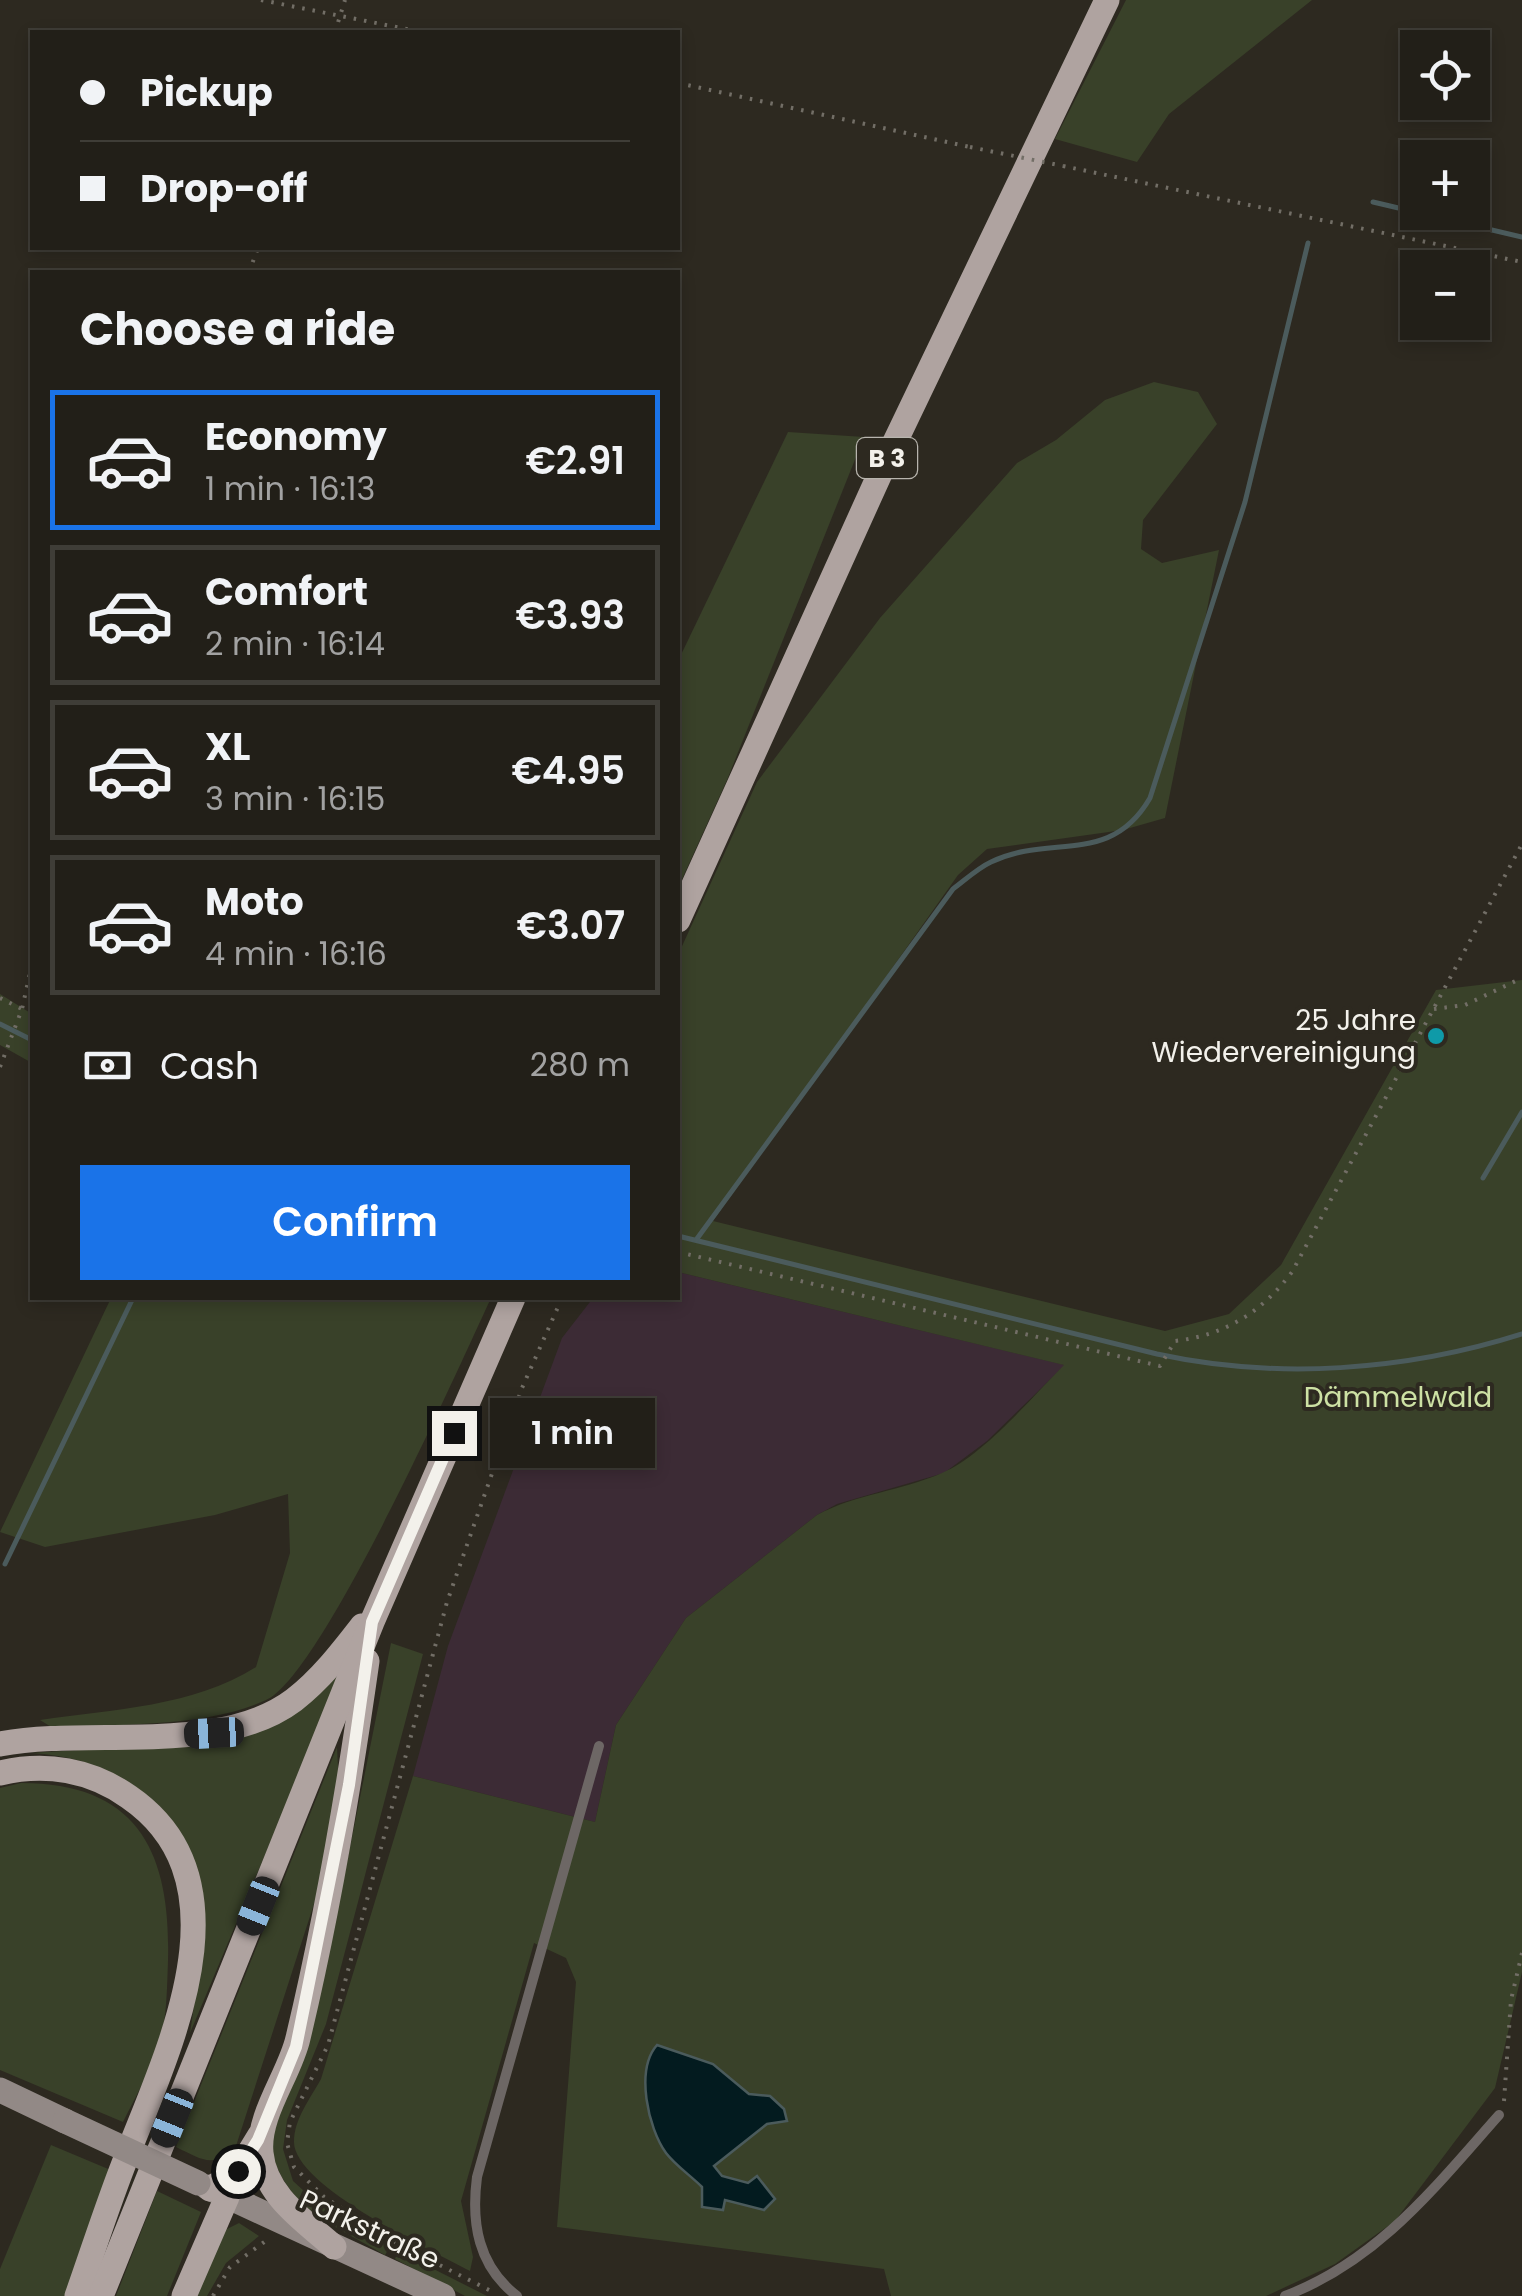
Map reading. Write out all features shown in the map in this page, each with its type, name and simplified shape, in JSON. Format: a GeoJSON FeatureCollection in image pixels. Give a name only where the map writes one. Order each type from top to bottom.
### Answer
{"type":"FeatureCollection","features":[{"type":"Feature","properties":{"kind":"main road","name":"B 3"},"geometry":{"type":"LineString","coordinates":[[680,916],[883,467],[1107,0]]}},
{"type":"Feature","properties":{"kind":"main road"},"geometry":{"type":"LineString","coordinates":[[101,2296],[377,1612],[512,1300]]}},
{"type":"Feature","properties":{"kind":"main road"},"geometry":{"type":"LineString","coordinates":[[0,1744],[86,1734],[214,1733],[242,1726],[292,1702],[317,1681],[377,1612]]}},
{"type":"Feature","properties":{"kind":"main road"},"geometry":{"type":"LineString","coordinates":[[334,2247],[280,2199],[267,2176],[260,2148],[296,2047],[318,1956],[377,1612]]}},
{"type":"Feature","properties":{"kind":"main road"},"geometry":{"type":"LineString","coordinates":[[0,1774],[48,1768],[80,1772],[112,1785],[158,1824],[184,1869],[192,1904],[189,1977],[171,2042],[77,2296]]}},
{"type":"Feature","properties":{"kind":"main road"},"geometry":{"type":"LineString","coordinates":[[184,2296],[212,2189],[238,2171],[268,2118]]}},
{"type":"Feature","properties":{"kind":"street","name":"Parkstraße"},"geometry":{"type":"LineString","coordinates":[[0,2090],[443,2296]]}},
{"type":"Feature","properties":{"kind":"lane"},"geometry":{"type":"LineString","coordinates":[[517,2296],[487,2262],[481,2245],[473,2208],[477,2177],[599,1746]]}},
{"type":"Feature","properties":{"kind":"lane"},"geometry":{"type":"LineString","coordinates":[[1285,2296],[1313,2291],[1400,2226],[1499,2114]]}},
{"type":"Feature","properties":{"kind":"path"},"geometry":{"type":"LineString","coordinates":[[262,0],[410,30]]}},
{"type":"Feature","properties":{"kind":"path"},"geometry":{"type":"LineString","coordinates":[[335,30],[345,0]]}},
{"type":"Feature","properties":{"kind":"path"},"geometry":{"type":"LineString","coordinates":[[680,83],[1522,262]]}},
{"type":"Feature","properties":{"kind":"path"},"geometry":{"type":"LineString","coordinates":[[680,1252],[1144,1366],[1160,1366],[1175,1341],[1224,1330],[1276,1293],[1292,1272],[1522,844]]}},
{"type":"Feature","properties":{"kind":"path"},"geometry":{"type":"LineString","coordinates":[[0,1066],[18,1022],[30,973]]}},
{"type":"Feature","properties":{"kind":"path"},"geometry":{"type":"LineString","coordinates":[[1434,1009],[1465,1005],[1522,978]]}},
{"type":"Feature","properties":{"kind":"path"},"geometry":{"type":"LineString","coordinates":[[0,998],[22,1009]]}},
{"type":"Feature","properties":{"kind":"path"},"geometry":{"type":"LineString","coordinates":[[503,2296],[440,2268],[324,2197],[294,2168],[288,2143],[290,2122],[328,2045],[447,1602],[522,1388],[561,1300]]}},
{"type":"Feature","properties":{"kind":"path"},"geometry":{"type":"LineString","coordinates":[[1499,2114],[1508,2092],[1511,2000],[1522,1953]]}},
{"type":"Feature","properties":{"kind":"path"},"geometry":{"type":"LineString","coordinates":[[213,2296],[230,2267],[272,2234]]}},
{"type":"Feature","properties":{"kind":"shaded area"},"geometry":{"type":"Polygon","coordinates":[[[680,1272],[1065,1365],[987,1441],[944,1473],[837,1504],[817,1515],[686,1618],[616,1725],[595,1822],[413,1776],[448,1646],[562,1338],[591,1300],[680,1300],[680,1272]]]}},
{"type":"Feature","properties":{"kind":"green space"},"geometry":{"type":"Polygon","coordinates":[[[1126,0],[1312,0],[1169,114],[1137,162],[1055,139],[1126,0]]]}},
{"type":"Feature","properties":{"kind":"green space","name":"Dämmelwald"},"geometry":{"type":"Polygon","coordinates":[[[1154,382],[1198,392],[1217,424],[1143,520],[1141,549],[1162,563],[1219,550],[1165,818],[1123,830],[987,849],[958,875],[713,1221],[1165,1331],[1229,1314],[1281,1265],[1436,990],[1522,980],[1522,1972],[1495,2088],[1395,2221],[1335,2264],[1266,2296],[891,2296],[884,2269],[557,2227],[576,1982],[566,1958],[534,1943],[461,2201],[473,2257],[470,2271],[340,2197],[300,2159],[294,2142],[300,2117],[321,2079],[413,1776],[595,1822],[616,1725],[686,1618],[817,1515],[958,1465],[1006,1425],[1064,1365],[680,1272],[680,951],[757,782],[880,618],[1017,463],[1056,440],[1105,400],[1154,382]]]}},
{"type":"Feature","properties":{"kind":"green space"},"geometry":{"type":"Polygon","coordinates":[[[788,432],[864,437],[727,780],[680,884],[680,657],[788,432]]]}},
{"type":"Feature","properties":{"kind":"green space"},"geometry":{"type":"Polygon","coordinates":[[[0,994],[30,1013],[30,1062],[0,1045],[0,994]]]}},
{"type":"Feature","properties":{"kind":"green space"},"geometry":{"type":"Polygon","coordinates":[[[110,1300],[490,1300],[421,1449],[353,1580],[290,1679],[266,1700],[189,1720],[56,1730],[40,1720],[179,1698],[206,1691],[256,1667],[290,1553],[288,1494],[215,1515],[45,1547],[0,1532],[110,1300]]]}},
{"type":"Feature","properties":{"kind":"green space"},"geometry":{"type":"Polygon","coordinates":[[[391,1643],[423,1654],[326,2024],[287,2120],[283,2149],[293,2181],[316,2202],[390,2247],[385,2255],[330,2224],[299,2200],[277,2168],[270,2146],[329,1952],[391,1643]]]}},
{"type":"Feature","properties":{"kind":"green space"},"geometry":{"type":"Polygon","coordinates":[[[342,1672],[190,2033],[200,1966],[190,1856],[178,1833],[146,1795],[126,1781],[81,1761],[31,1753],[221,1741],[342,1672]]]}},
{"type":"Feature","properties":{"kind":"green space"},"geometry":{"type":"Polygon","coordinates":[[[337,1747],[339,1787],[322,1879],[236,2146],[221,2158],[201,2158],[176,2147],[337,1747]]]}},
{"type":"Feature","properties":{"kind":"green space"},"geometry":{"type":"Polygon","coordinates":[[[21,1783],[62,1786],[95,1796],[121,1811],[140,1832],[154,1858],[167,1923],[164,2019],[153,2060],[123,2122],[0,2070],[0,1788],[21,1783]]]}},
{"type":"Feature","properties":{"kind":"green space"},"geometry":{"type":"Polygon","coordinates":[[[51,2145],[113,2171],[66,2296],[0,2296],[0,2269],[51,2145]]]}},
{"type":"Feature","properties":{"kind":"green space"},"geometry":{"type":"Polygon","coordinates":[[[157,2191],[201,2212],[167,2296],[116,2296],[157,2191]]]}},
{"type":"Feature","properties":{"kind":"green space"},"geometry":{"type":"Polygon","coordinates":[[[239,2223],[259,2236],[226,2263],[207,2296],[193,2296],[223,2231],[239,2223]]]}},
{"type":"Feature","properties":{"kind":"green space"},"geometry":{"type":"Polygon","coordinates":[[[398,2251],[487,2296],[465,2296],[395,2259],[398,2251]]]}},
{"type":"Feature","properties":{"kind":"water"},"geometry":{"type":"Polygon","coordinates":[[[657,2045],[713,2064],[749,2094],[770,2096],[784,2109],[787,2121],[767,2124],[714,2166],[722,2176],[748,2183],[757,2176],[775,2199],[764,2210],[725,2200],[723,2210],[702,2207],[702,2187],[666,2153],[646,2099],[647,2069],[657,2045]]]}},
{"type":"Feature","properties":{"kind":"waterway"},"geometry":{"type":"LineString","coordinates":[[1373,202],[1522,237]]}},
{"type":"Feature","properties":{"kind":"waterway"},"geometry":{"type":"LineString","coordinates":[[696,1240],[953,889],[986,865],[1013,854],[1098,841],[1117,833],[1150,798],[1245,502],[1308,243]]}},
{"type":"Feature","properties":{"kind":"waterway"},"geometry":{"type":"LineString","coordinates":[[0,1024],[30,1039]]}},
{"type":"Feature","properties":{"kind":"waterway"},"geometry":{"type":"LineString","coordinates":[[1483,1178],[1522,1112]]}},
{"type":"Feature","properties":{"kind":"waterway"},"geometry":{"type":"LineString","coordinates":[[680,1236],[1202,1362],[1294,1369],[1341,1368],[1433,1356],[1522,1334]]}},
{"type":"Feature","properties":{"kind":"waterway"},"geometry":{"type":"LineString","coordinates":[[5,1564],[132,1300]]}},
{"type":"Feature","properties":{"kind":"place","name":"25 Jahre Wiedervereinigung"},"geometry":{"type":"Point","coordinates":[1436,1036]}},
{"type":"Feature","properties":{"kind":"route"},"geometry":{"type":"LineString","coordinates":[[238,2171],[258,2140],[296,2047],[318,1956],[349,1785],[372,1622],[454,1433]]}}]}
